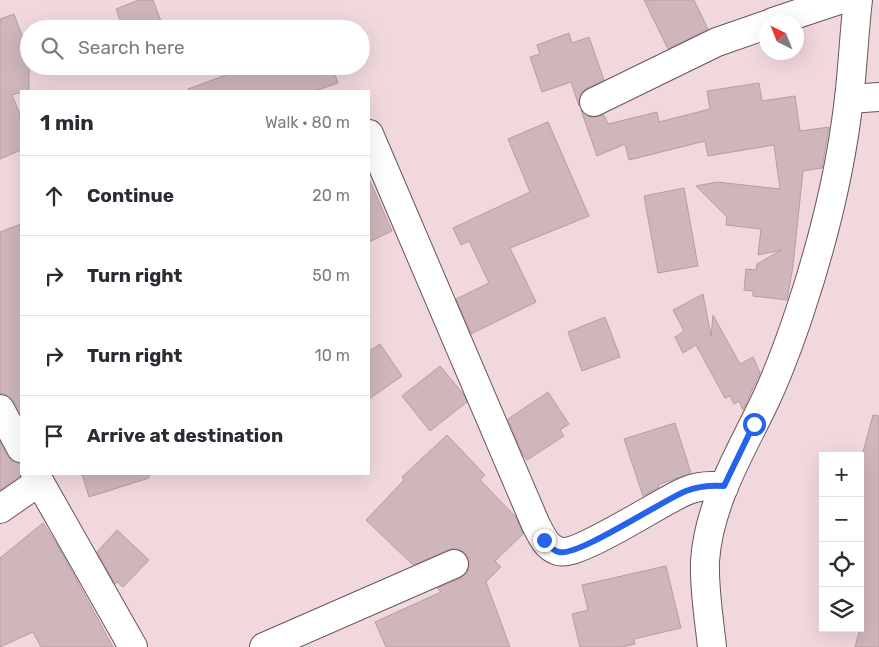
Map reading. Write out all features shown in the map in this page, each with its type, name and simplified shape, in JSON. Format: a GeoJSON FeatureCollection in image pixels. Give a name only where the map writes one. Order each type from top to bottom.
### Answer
{"type":"FeatureCollection","features":[{"type":"Feature","properties":{"kind":"street"},"geometry":{"type":"LineString","coordinates":[[794,15],[840,0]]}},
{"type":"Feature","properties":{"kind":"street"},"geometry":{"type":"LineString","coordinates":[[712,647],[706,597],[706,560],[711,531],[724,486],[767,396],[801,310],[826,222],[849,99],[858,0]]}},
{"type":"Feature","properties":{"kind":"street"},"geometry":{"type":"LineString","coordinates":[[594,102],[717,42],[759,27]]}},
{"type":"Feature","properties":{"kind":"street"},"geometry":{"type":"LineString","coordinates":[[849,99],[879,97]]}},
{"type":"Feature","properties":{"kind":"street"},"geometry":{"type":"LineString","coordinates":[[370,136],[504,446],[536,526],[551,548],[560,552],[570,551],[606,535],[688,490],[724,486]]}},
{"type":"Feature","properties":{"kind":"street"},"geometry":{"type":"LineString","coordinates":[[0,409],[20,446]]}},
{"type":"Feature","properties":{"kind":"street"},"geometry":{"type":"LineString","coordinates":[[0,509],[37,478],[133,647]]}},
{"type":"Feature","properties":{"kind":"street"},"geometry":{"type":"LineString","coordinates":[[264,647],[454,564]]}},
{"type":"Feature","properties":{"kind":"building"},"geometry":{"type":"Polygon","coordinates":[[[139,0],[153,0],[161,20],[120,20],[116,9],[139,0]]]}},
{"type":"Feature","properties":{"kind":"building"},"geometry":{"type":"Polygon","coordinates":[[[644,0],[694,0],[708,29],[668,49],[644,0]]]}},
{"type":"Feature","properties":{"kind":"building"},"geometry":{"type":"Polygon","coordinates":[[[14,14],[20,30],[20,75],[29,75],[29,90],[20,90],[20,93],[12,95],[20,115],[20,150],[0,159],[0,19],[14,14]]]}},
{"type":"Feature","properties":{"kind":"building"},"geometry":{"type":"Polygon","coordinates":[[[569,33],[572,43],[589,37],[604,80],[581,93],[579,106],[571,82],[542,92],[530,57],[540,54],[537,45],[569,33]]]}},
{"type":"Feature","properties":{"kind":"building"},"geometry":{"type":"Polygon","coordinates":[[[226,75],[335,75],[338,83],[318,90],[188,89],[226,75]]]}},
{"type":"Feature","properties":{"kind":"building"},"geometry":{"type":"Polygon","coordinates":[[[759,83],[762,101],[795,96],[800,131],[829,127],[822,168],[803,171],[793,266],[787,300],[753,296],[753,291],[744,290],[746,269],[756,270],[757,264],[781,250],[758,255],[761,229],[726,225],[727,217],[696,186],[717,182],[780,189],[774,145],[708,156],[705,141],[629,160],[625,144],[597,156],[581,110],[586,115],[592,117],[604,115],[608,124],[657,112],[659,122],[710,109],[707,91],[759,83]]]}},
{"type":"Feature","properties":{"kind":"building"},"geometry":{"type":"Polygon","coordinates":[[[548,122],[589,216],[510,248],[536,302],[471,334],[456,299],[489,283],[469,241],[461,245],[453,228],[530,192],[508,139],[548,122]]]}},
{"type":"Feature","properties":{"kind":"building"},"geometry":{"type":"Polygon","coordinates":[[[370,181],[392,231],[370,242],[370,181]]]}},
{"type":"Feature","properties":{"kind":"building"},"geometry":{"type":"Polygon","coordinates":[[[684,188],[698,266],[658,273],[644,196],[684,188]]]}},
{"type":"Feature","properties":{"kind":"building"},"geometry":{"type":"Polygon","coordinates":[[[20,224],[20,414],[9,396],[0,393],[0,232],[20,224]]]}},
{"type":"Feature","properties":{"kind":"building"},"geometry":{"type":"Polygon","coordinates":[[[703,294],[711,336],[713,315],[740,364],[753,357],[760,373],[743,410],[739,401],[734,404],[730,396],[725,398],[696,345],[683,353],[675,337],[684,331],[673,310],[703,294]]]}},
{"type":"Feature","properties":{"kind":"building"},"geometry":{"type":"Polygon","coordinates":[[[605,317],[620,357],[582,371],[568,332],[605,317]]]}},
{"type":"Feature","properties":{"kind":"building"},"geometry":{"type":"Polygon","coordinates":[[[380,344],[402,376],[370,398],[370,350],[380,344]]]}},
{"type":"Feature","properties":{"kind":"building"},"geometry":{"type":"Polygon","coordinates":[[[440,366],[464,395],[467,402],[430,431],[402,396],[440,366]]]}},
{"type":"Feature","properties":{"kind":"building"},"geometry":{"type":"Polygon","coordinates":[[[548,392],[569,424],[560,430],[564,436],[527,460],[522,454],[508,419],[548,392]]]}},
{"type":"Feature","properties":{"kind":"building"},"geometry":{"type":"Polygon","coordinates":[[[873,415],[879,416],[879,647],[855,647],[859,632],[864,632],[863,452],[873,415]]]}},
{"type":"Feature","properties":{"kind":"building"},"geometry":{"type":"Polygon","coordinates":[[[675,423],[691,473],[658,485],[659,487],[643,496],[624,439],[675,423]]]}},
{"type":"Feature","properties":{"kind":"building"},"geometry":{"type":"Polygon","coordinates":[[[447,435],[485,475],[480,480],[516,517],[523,534],[495,561],[501,567],[486,582],[510,647],[386,647],[375,622],[441,592],[437,588],[461,578],[467,573],[469,566],[468,558],[464,552],[455,548],[413,565],[366,520],[404,480],[402,477],[447,435]]]}},
{"type":"Feature","properties":{"kind":"building"},"geometry":{"type":"Polygon","coordinates":[[[0,442],[12,461],[20,464],[20,475],[0,490],[0,442]]]}},
{"type":"Feature","properties":{"kind":"building"},"geometry":{"type":"Polygon","coordinates":[[[82,475],[149,475],[149,478],[89,497],[82,475]]]}},
{"type":"Feature","properties":{"kind":"building"},"geometry":{"type":"Polygon","coordinates":[[[43,523],[58,546],[113,647],[41,647],[33,632],[0,647],[0,558],[43,523]]]}},
{"type":"Feature","properties":{"kind":"building"},"geometry":{"type":"Polygon","coordinates":[[[117,530],[149,560],[123,587],[117,582],[115,584],[97,552],[117,530]]]}},
{"type":"Feature","properties":{"kind":"building"},"geometry":{"type":"Polygon","coordinates":[[[666,566],[681,628],[634,639],[635,644],[622,647],[580,647],[572,614],[588,610],[582,585],[666,566]]]}},
{"type":"Feature","properties":{"kind":"route"},"geometry":{"type":"LineString","coordinates":[[544,540],[551,548],[560,552],[570,551],[606,535],[688,490],[700,487],[724,486],[754,424]]}}]}
